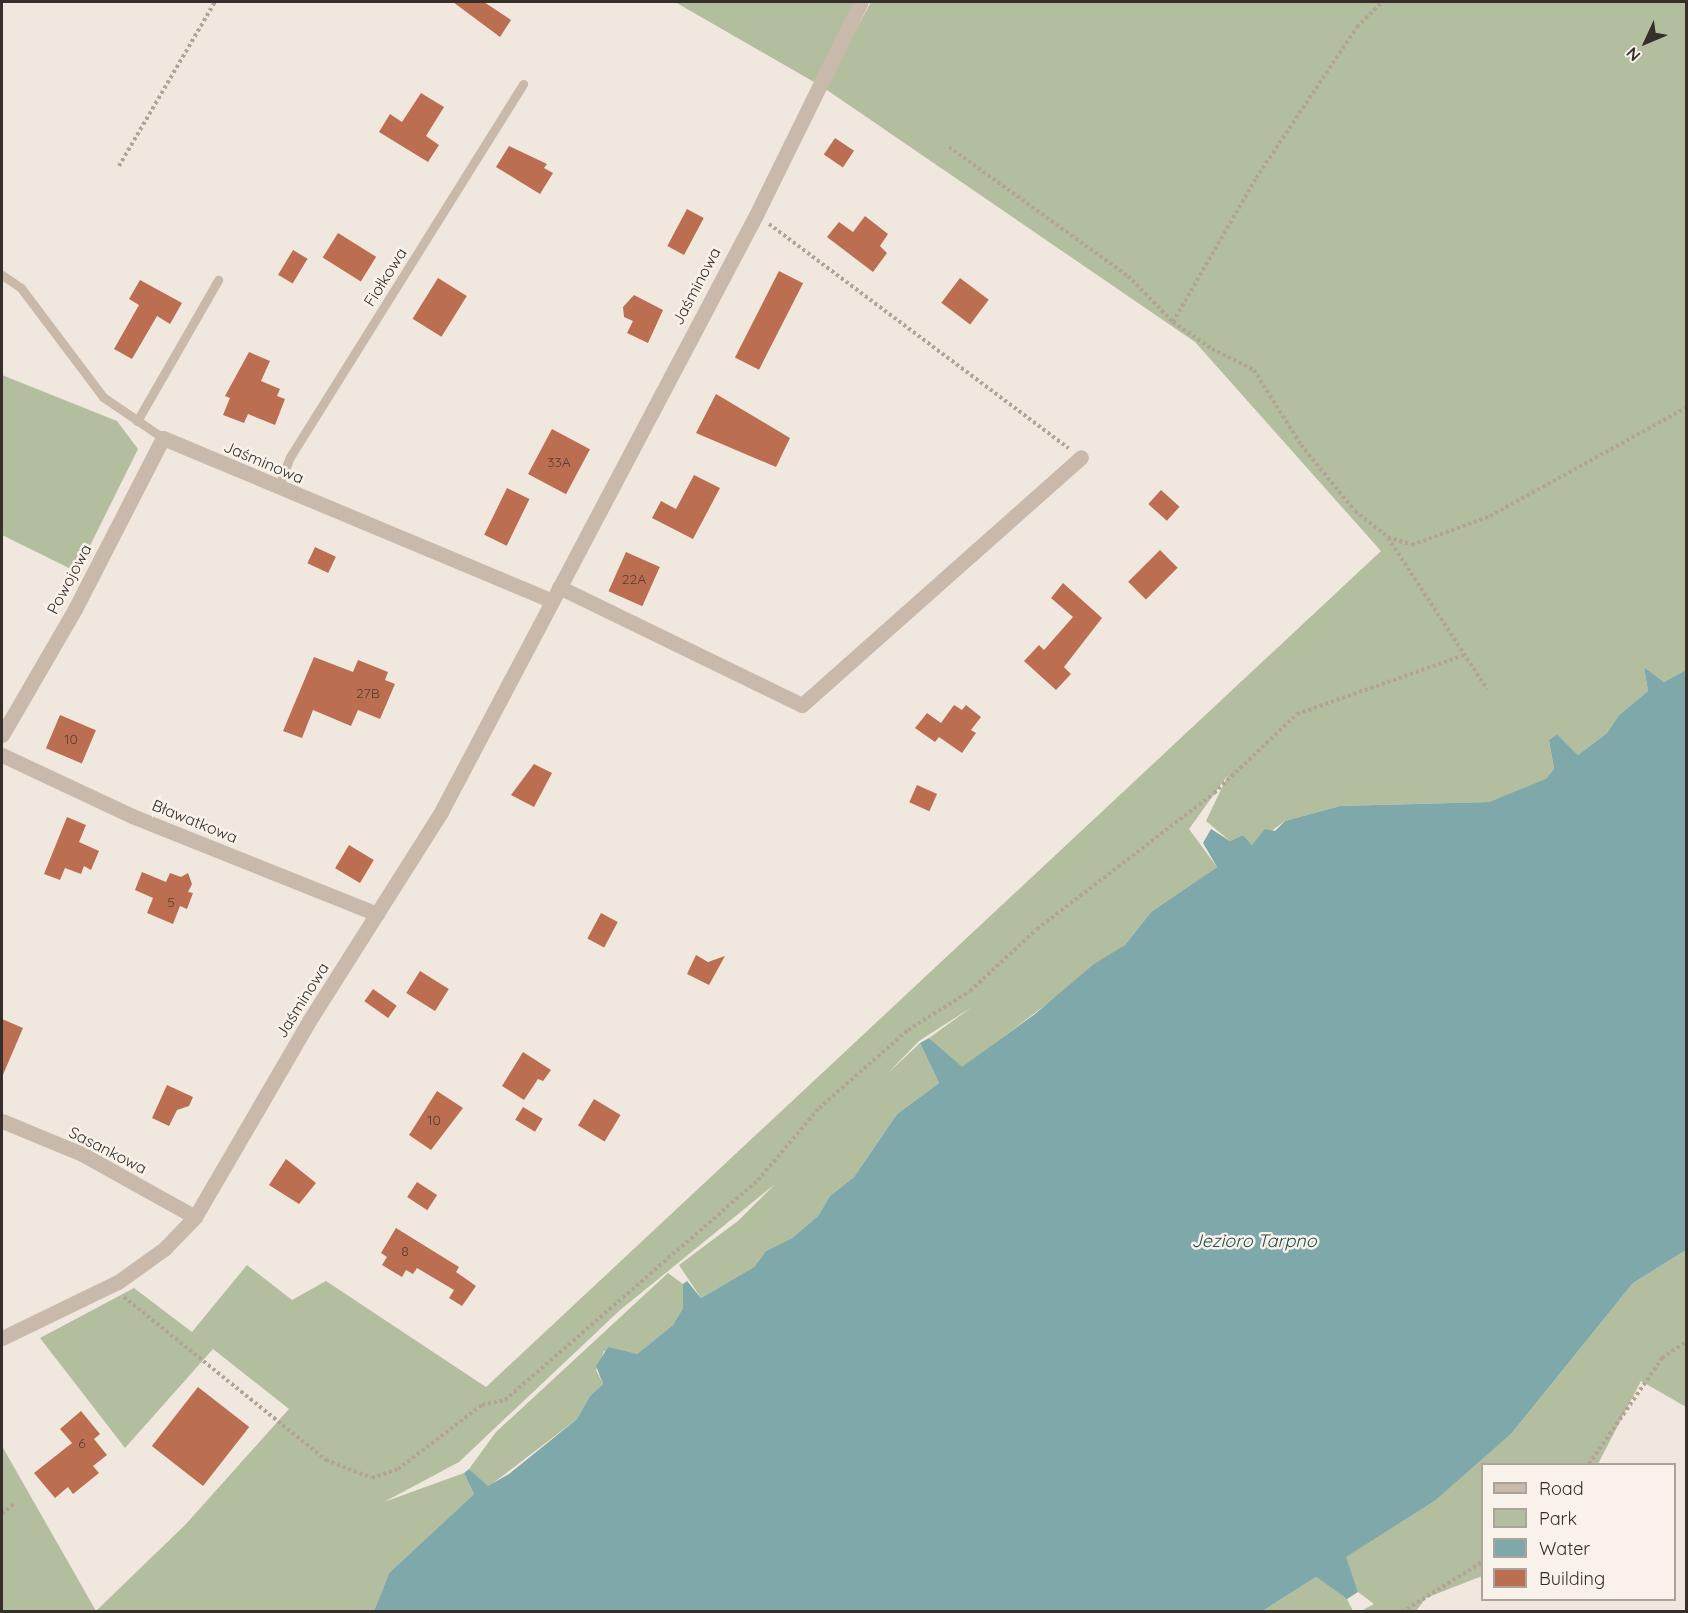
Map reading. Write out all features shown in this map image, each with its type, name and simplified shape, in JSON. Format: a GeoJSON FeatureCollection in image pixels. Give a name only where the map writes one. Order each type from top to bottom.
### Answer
{"type":"FeatureCollection","features":[{"type":"Feature","properties":{"kind":"street","name":"Jaśminowa"},"geometry":{"type":"LineString","coordinates":[[2,1338],[118,1282],[164,1249],[195,1217],[441,812],[756,214],[861,2]]}},
{"type":"Feature","properties":{"kind":"street","name":"Jaśminowa"},"geometry":{"type":"LineString","coordinates":[[163,438],[278,488],[552,600]]}},
{"type":"Feature","properties":{"kind":"street","name":"Powojowa"},"geometry":{"type":"LineString","coordinates":[[2,735],[75,609],[163,438]]}},
{"type":"Feature","properties":{"kind":"street"},"geometry":{"type":"LineString","coordinates":[[559,586],[802,705],[1080,457]]}},
{"type":"Feature","properties":{"kind":"street","name":"Bławatkowa"},"geometry":{"type":"LineString","coordinates":[[2,755],[132,816],[377,914]]}},
{"type":"Feature","properties":{"kind":"street","name":"Sasankowa"},"geometry":{"type":"LineString","coordinates":[[2,1121],[82,1154],[195,1217]]}},
{"type":"Feature","properties":{"kind":"lane","name":"Fiołkowa"},"geometry":{"type":"LineString","coordinates":[[278,488],[290,457],[523,84]]}},
{"type":"Feature","properties":{"kind":"lane"},"geometry":{"type":"LineString","coordinates":[[2,275],[21,288],[103,397],[163,438]]}},
{"type":"Feature","properties":{"kind":"lane"},"geometry":{"type":"LineString","coordinates":[[136,421],[218,280]]}},
{"type":"Feature","properties":{"kind":"path"},"geometry":{"type":"LineString","coordinates":[[119,166],[215,2]]}},
{"type":"Feature","properties":{"kind":"path"},"geometry":{"type":"LineString","coordinates":[[1173,321],[1256,178],[1357,27],[1382,2]]}},
{"type":"Feature","properties":{"kind":"path"},"geometry":{"type":"LineString","coordinates":[[949,147],[1128,276],[1173,321],[1212,349],[1254,370],[1301,445],[1355,511],[1388,537],[1467,654],[1487,689]]}},
{"type":"Feature","properties":{"kind":"path"},"geometry":{"type":"LineString","coordinates":[[756,214],[1080,457]]}},
{"type":"Feature","properties":{"kind":"path"},"geometry":{"type":"LineString","coordinates":[[1388,537],[1412,545],[1490,516],[1686,408]]}},
{"type":"Feature","properties":{"kind":"path"},"geometry":{"type":"LineString","coordinates":[[118,1282],[123,1295],[326,1460],[372,1478],[398,1469],[482,1405],[505,1400],[758,1180],[819,1108],[908,1030],[970,991],[1037,929],[1214,793],[1297,714],[1467,654]]}},
{"type":"Feature","properties":{"kind":"path"},"geometry":{"type":"LineString","coordinates":[[1590,1463],[1662,1358],[1686,1342]]}},
{"type":"Feature","properties":{"kind":"path"},"geometry":{"type":"LineString","coordinates":[[2,1514],[14,1504]]}},
{"type":"Feature","properties":{"kind":"path"},"geometry":{"type":"LineString","coordinates":[[1402,1611],[1481,1563]]}},
{"type":"Feature","properties":{"kind":"green space"},"geometry":{"type":"Polygon","coordinates":[[[675,2],[855,2],[814,82],[675,2]]]}},
{"type":"Feature","properties":{"kind":"green space"},"geometry":{"type":"Polygon","coordinates":[[[871,2],[1686,2],[1686,670],[1664,682],[1644,667],[1648,691],[1619,715],[1607,733],[1578,755],[1557,734],[1549,740],[1554,769],[1546,780],[1489,802],[1340,806],[1285,821],[1252,845],[1243,835],[1230,841],[1206,821],[1228,775],[1189,829],[1217,867],[1151,912],[1125,945],[962,1068],[929,1038],[972,1007],[919,1041],[886,1075],[920,1043],[939,1083],[897,1114],[854,1177],[830,1196],[818,1216],[792,1238],[766,1251],[754,1267],[701,1298],[679,1265],[738,1221],[775,1184],[619,1311],[459,1462],[384,1502],[464,1473],[474,1494],[389,1573],[374,1611],[96,1611],[186,1524],[289,1409],[213,1349],[125,1448],[40,1338],[134,1288],[192,1332],[247,1265],[292,1300],[326,1281],[486,1387],[1381,551],[1195,342],[824,88],[871,2]]]}},
{"type":"Feature","properties":{"kind":"green space"},"geometry":{"type":"Polygon","coordinates":[[[2,375],[117,421],[138,449],[77,572],[2,535],[2,375]]]}},
{"type":"Feature","properties":{"kind":"green space"},"geometry":{"type":"Polygon","coordinates":[[[1686,1250],[1686,1407],[1641,1381],[1599,1463],[1481,1463],[1481,1576],[1426,1598],[1416,1611],[1361,1611],[1374,1604],[1358,1592],[1345,1557],[1436,1500],[1511,1434],[1633,1283],[1686,1250]]]}},
{"type":"Feature","properties":{"kind":"green space"},"geometry":{"type":"Polygon","coordinates":[[[668,1273],[683,1284],[683,1308],[673,1325],[637,1354],[604,1351],[596,1370],[603,1384],[590,1396],[577,1419],[488,1487],[469,1469],[496,1432],[668,1273]]]}},
{"type":"Feature","properties":{"kind":"green space"},"geometry":{"type":"Polygon","coordinates":[[[2,1446],[96,1611],[2,1611],[2,1446]]]}},
{"type":"Feature","properties":{"kind":"green space"},"geometry":{"type":"Polygon","coordinates":[[[1316,1577],[1347,1599],[1353,1611],[1261,1612],[1316,1577]]]}},
{"type":"Feature","properties":{"kind":"water","name":"Jezioro Tarpno"},"geometry":{"type":"Polygon","coordinates":[[[1644,667],[1664,682],[1686,670],[1686,1250],[1633,1283],[1511,1434],[1436,1500],[1346,1557],[1358,1592],[1347,1599],[1316,1577],[1261,1612],[374,1611],[389,1573],[474,1494],[464,1473],[469,1469],[488,1486],[509,1474],[577,1419],[590,1396],[603,1384],[596,1366],[608,1347],[637,1354],[673,1325],[683,1308],[683,1284],[687,1281],[701,1298],[754,1267],[766,1251],[792,1238],[818,1216],[830,1196],[854,1177],[897,1114],[939,1083],[920,1043],[929,1038],[962,1067],[1035,1014],[1094,964],[1125,945],[1151,912],[1217,867],[1203,843],[1211,829],[1230,841],[1243,835],[1252,845],[1265,829],[1275,831],[1285,821],[1340,806],[1489,802],[1546,779],[1554,769],[1549,740],[1557,734],[1578,755],[1607,733],[1619,715],[1648,691],[1644,667]]]}},
{"type":"Feature","properties":{"kind":"building"},"geometry":{"type":"Polygon","coordinates":[[[453,2],[484,2],[511,20],[500,37],[453,2]]]}},
{"type":"Feature","properties":{"kind":"building"},"geometry":{"type":"Polygon","coordinates":[[[421,93],[444,107],[426,136],[439,145],[428,162],[379,132],[390,114],[402,122],[421,93]]]}},
{"type":"Feature","properties":{"kind":"building"},"geometry":{"type":"Polygon","coordinates":[[[835,138],[854,151],[843,167],[824,155],[835,138]]]}},
{"type":"Feature","properties":{"kind":"building"},"geometry":{"type":"Polygon","coordinates":[[[509,146],[547,164],[544,168],[553,173],[540,194],[496,167],[509,146]]]}},
{"type":"Feature","properties":{"kind":"building"},"geometry":{"type":"Polygon","coordinates":[[[687,209],[704,218],[684,255],[667,246],[687,209]]]}},
{"type":"Feature","properties":{"kind":"building"},"geometry":{"type":"Polygon","coordinates":[[[865,216],[888,234],[880,246],[887,253],[873,272],[827,237],[839,222],[853,232],[865,216]]]}},
{"type":"Feature","properties":{"kind":"building"},"geometry":{"type":"Polygon","coordinates":[[[338,233],[376,257],[361,281],[323,258],[338,233]]]}},
{"type":"Feature","properties":{"kind":"building"},"geometry":{"type":"Polygon","coordinates":[[[293,250],[308,259],[293,284],[278,275],[293,250]]]}},
{"type":"Feature","properties":{"kind":"building"},"geometry":{"type":"Polygon","coordinates":[[[779,271],[803,283],[759,370],[735,357],[779,271]]]}},
{"type":"Feature","properties":{"kind":"building"},"geometry":{"type":"Polygon","coordinates":[[[438,278],[467,296],[441,337],[413,319],[438,278]]]}},
{"type":"Feature","properties":{"kind":"building"},"geometry":{"type":"Polygon","coordinates":[[[960,278],[989,300],[970,324],[941,303],[960,278]]]}},
{"type":"Feature","properties":{"kind":"building"},"geometry":{"type":"Polygon","coordinates":[[[140,280],[182,303],[170,324],[157,316],[132,359],[114,349],[139,305],[129,299],[140,280]]]}},
{"type":"Feature","properties":{"kind":"building"},"geometry":{"type":"Polygon","coordinates":[[[634,295],[663,310],[648,343],[627,333],[633,321],[624,317],[623,307],[634,295]]]}},
{"type":"Feature","properties":{"kind":"building"},"geometry":{"type":"Polygon","coordinates":[[[249,352],[270,361],[261,381],[280,389],[277,396],[285,399],[275,425],[248,414],[244,423],[223,415],[230,398],[225,396],[249,352]]]}},
{"type":"Feature","properties":{"kind":"building"},"geometry":{"type":"Polygon","coordinates":[[[716,394],[790,438],[776,467],[696,433],[716,394]]]}},
{"type":"Feature","properties":{"kind":"building"},"geometry":{"type":"Polygon","coordinates":[[[552,429],[590,449],[566,494],[528,474],[552,429]]]}},
{"type":"Feature","properties":{"kind":"building"},"geometry":{"type":"Polygon","coordinates":[[[694,475],[720,488],[693,539],[652,518],[661,501],[676,509],[694,475]]]}},
{"type":"Feature","properties":{"kind":"building"},"geometry":{"type":"Polygon","coordinates":[[[507,488],[529,499],[507,546],[484,535],[507,488]]]}},
{"type":"Feature","properties":{"kind":"building"},"geometry":{"type":"Polygon","coordinates":[[[1161,490],[1180,507],[1167,521],[1148,504],[1161,490]]]}},
{"type":"Feature","properties":{"kind":"building"},"geometry":{"type":"Polygon","coordinates":[[[315,547],[336,557],[328,573],[307,563],[315,547]]]}},
{"type":"Feature","properties":{"kind":"building"},"geometry":{"type":"Polygon","coordinates":[[[1160,550],[1178,568],[1146,599],[1128,582],[1160,550]]]}},
{"type":"Feature","properties":{"kind":"building"},"geometry":{"type":"Polygon","coordinates":[[[626,552],[660,567],[642,606],[609,591],[626,552]]]}},
{"type":"Feature","properties":{"kind":"building"},"geometry":{"type":"Polygon","coordinates":[[[1063,583],[1102,618],[1064,667],[1071,674],[1056,690],[1024,661],[1039,645],[1044,650],[1073,617],[1051,598],[1063,583]]]}},
{"type":"Feature","properties":{"kind":"building"},"geometry":{"type":"Polygon","coordinates":[[[314,657],[353,672],[358,660],[388,672],[385,680],[395,684],[380,719],[358,710],[351,726],[313,710],[302,738],[283,731],[314,657]]]}},
{"type":"Feature","properties":{"kind":"building"},"geometry":{"type":"Polygon","coordinates":[[[954,705],[962,710],[966,705],[981,717],[971,730],[976,733],[962,753],[939,737],[935,742],[915,728],[927,713],[941,723],[954,705]]]}},
{"type":"Feature","properties":{"kind":"building"},"geometry":{"type":"Polygon","coordinates":[[[60,715],[96,730],[82,763],[46,748],[60,715]]]}},
{"type":"Feature","properties":{"kind":"building"},"geometry":{"type":"Polygon","coordinates":[[[534,764],[552,773],[534,807],[511,795],[534,764]]]}},
{"type":"Feature","properties":{"kind":"building"},"geometry":{"type":"Polygon","coordinates":[[[917,785],[937,794],[929,811],[909,802],[917,785]]]}},
{"type":"Feature","properties":{"kind":"building"},"geometry":{"type":"Polygon","coordinates":[[[67,817],[86,825],[79,842],[99,851],[91,870],[84,866],[81,874],[65,868],[60,880],[44,874],[67,817]]]}},
{"type":"Feature","properties":{"kind":"building"},"geometry":{"type":"Polygon","coordinates":[[[349,845],[374,860],[360,883],[335,868],[349,845]]]}},
{"type":"Feature","properties":{"kind":"building"},"geometry":{"type":"Polygon","coordinates":[[[142,872],[166,882],[170,873],[181,877],[188,873],[192,884],[188,892],[193,893],[187,909],[180,906],[173,924],[147,913],[153,898],[135,890],[142,872]]]}},
{"type":"Feature","properties":{"kind":"building"},"geometry":{"type":"Polygon","coordinates":[[[601,913],[618,922],[604,948],[587,939],[601,913]]]}},
{"type":"Feature","properties":{"kind":"building"},"geometry":{"type":"Polygon","coordinates":[[[696,955],[708,962],[725,956],[709,985],[687,974],[696,955]]]}},
{"type":"Feature","properties":{"kind":"building"},"geometry":{"type":"Polygon","coordinates":[[[420,971],[449,989],[435,1011],[406,993],[420,971]]]}},
{"type":"Feature","properties":{"kind":"building"},"geometry":{"type":"Polygon","coordinates":[[[373,989],[397,1006],[388,1018],[364,1001],[373,989]]]}},
{"type":"Feature","properties":{"kind":"building"},"geometry":{"type":"Polygon","coordinates":[[[2,1019],[23,1028],[2,1077],[2,1019]]]}},
{"type":"Feature","properties":{"kind":"building"},"geometry":{"type":"Polygon","coordinates":[[[523,1052],[551,1070],[543,1081],[538,1079],[524,1100],[502,1086],[523,1052]]]}},
{"type":"Feature","properties":{"kind":"building"},"geometry":{"type":"Polygon","coordinates":[[[167,1085],[193,1097],[189,1106],[177,1110],[169,1126],[152,1118],[167,1085]]]}},
{"type":"Feature","properties":{"kind":"building"},"geometry":{"type":"Polygon","coordinates":[[[437,1091],[463,1108],[431,1150],[409,1135],[437,1091]]]}},
{"type":"Feature","properties":{"kind":"building"},"geometry":{"type":"Polygon","coordinates":[[[594,1099],[621,1115],[605,1142],[578,1126],[594,1099]]]}},
{"type":"Feature","properties":{"kind":"building"},"geometry":{"type":"Polygon","coordinates":[[[523,1107],[543,1119],[535,1132],[515,1120],[523,1107]]]}},
{"type":"Feature","properties":{"kind":"building"},"geometry":{"type":"Polygon","coordinates":[[[286,1159],[316,1183],[299,1204],[269,1185],[286,1159]]]}},
{"type":"Feature","properties":{"kind":"building"},"geometry":{"type":"Polygon","coordinates":[[[417,1182],[437,1195],[427,1210],[407,1197],[417,1182]]]}},
{"type":"Feature","properties":{"kind":"building"},"geometry":{"type":"Polygon","coordinates":[[[396,1228],[459,1267],[456,1272],[476,1286],[462,1306],[449,1298],[454,1290],[417,1268],[413,1274],[406,1270],[402,1277],[382,1265],[387,1257],[381,1253],[396,1228]]]}},
{"type":"Feature","properties":{"kind":"building"},"geometry":{"type":"Polygon","coordinates":[[[198,1387],[249,1427],[203,1486],[152,1446],[198,1387]]]}},
{"type":"Feature","properties":{"kind":"building"},"geometry":{"type":"Polygon","coordinates":[[[81,1411],[100,1434],[94,1439],[107,1455],[93,1466],[99,1473],[73,1494],[68,1487],[55,1498],[34,1473],[72,1443],[60,1429],[81,1411]]]}}]}
